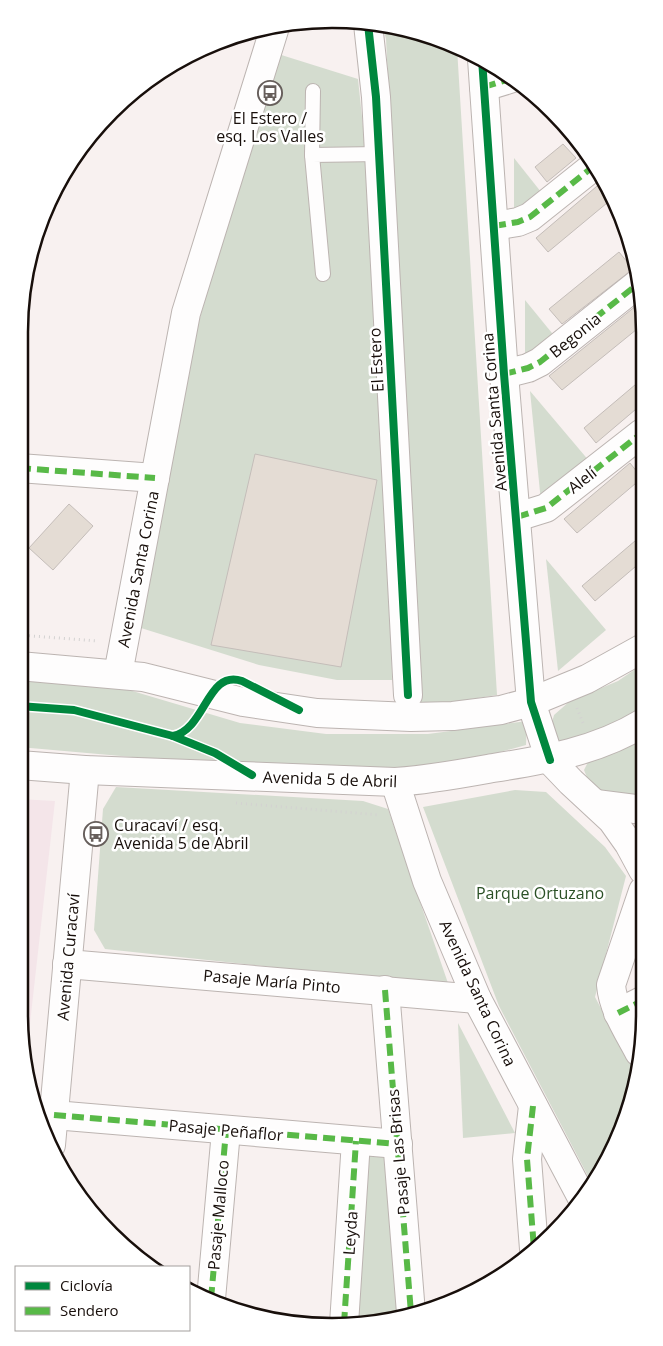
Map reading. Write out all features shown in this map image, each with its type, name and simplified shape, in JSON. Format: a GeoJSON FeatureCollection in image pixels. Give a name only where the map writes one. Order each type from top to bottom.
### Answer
{"type":"FeatureCollection","features":[{"type":"Feature","properties":{"kind":"street","name":"El Estero"},"geometry":{"type":"LineString","coordinates":[[369,30],[379,154],[408,695]]}},
{"type":"Feature","properties":{"kind":"street","name":"Avenida Santa Corina"},"geometry":{"type":"LineString","coordinates":[[118,674],[186,314],[273,33]]}},
{"type":"Feature","properties":{"kind":"street","name":"Avenida Santa Corina"},"geometry":{"type":"LineString","coordinates":[[483,67],[504,374],[531,702],[550,760]]}},
{"type":"Feature","properties":{"kind":"street"},"geometry":{"type":"LineString","coordinates":[[484,87],[503,81]]}},
{"type":"Feature","properties":{"kind":"street"},"geometry":{"type":"LineString","coordinates":[[494,226],[518,222],[530,217],[589,170]]}},
{"type":"Feature","properties":{"kind":"street","name":"Begonia"},"geometry":{"type":"LineString","coordinates":[[504,374],[528,368],[540,362],[633,289]]}},
{"type":"Feature","properties":{"kind":"street","name":"Alelí"},"geometry":{"type":"LineString","coordinates":[[517,517],[535,513],[552,504],[636,438]]}},
{"type":"Feature","properties":{"kind":"street"},"geometry":{"type":"LineString","coordinates":[[28,469],[155,478]]}},
{"type":"Feature","properties":{"kind":"street"},"geometry":{"type":"LineString","coordinates":[[28,667],[143,677],[243,702],[317,713],[411,717],[453,716],[501,710],[531,702],[588,678],[636,651]]}},
{"type":"Feature","properties":{"kind":"street","name":"Avenida 5 de Abril"},"geometry":{"type":"LineString","coordinates":[[28,766],[85,770],[395,782],[448,776],[550,760],[591,747],[636,726]]}},
{"type":"Feature","properties":{"kind":"street"},"geometry":{"type":"LineString","coordinates":[[550,760],[570,782],[596,804],[626,839],[636,857]]}},
{"type":"Feature","properties":{"kind":"street","name":"Avenida Curacaví"},"geometry":{"type":"LineString","coordinates":[[52,1134],[85,770]]}},
{"type":"Feature","properties":{"kind":"street","name":"Avenida Santa Corina"},"geometry":{"type":"LineString","coordinates":[[395,782],[427,881],[478,999],[579,1191]]}},
{"type":"Feature","properties":{"kind":"street"},"geometry":{"type":"LineString","coordinates":[[596,804],[636,809]]}},
{"type":"Feature","properties":{"kind":"street"},"geometry":{"type":"LineString","coordinates":[[634,1043],[618,1014],[612,996],[611,985],[636,912]]}},
{"type":"Feature","properties":{"kind":"street","name":"Pasaje María Pinto"},"geometry":{"type":"LineString","coordinates":[[67,964],[478,999]]}},
{"type":"Feature","properties":{"kind":"street","name":"Pasaje Las Brisas"},"geometry":{"type":"LineString","coordinates":[[386,990],[411,1308]]}},
{"type":"Feature","properties":{"kind":"street"},"geometry":{"type":"LineString","coordinates":[[618,1014],[636,1004]]}},
{"type":"Feature","properties":{"kind":"street"},"geometry":{"type":"LineString","coordinates":[[533,1106],[527,1159],[533,1242]]}},
{"type":"Feature","properties":{"kind":"street","name":"Pasaje Peñaflor"},"geometry":{"type":"LineString","coordinates":[[54,1115],[398,1144]]}},
{"type":"Feature","properties":{"kind":"street","name":"Pasaje Malloco"},"geometry":{"type":"LineString","coordinates":[[211,1293],[226,1131]]}},
{"type":"Feature","properties":{"kind":"street","name":"Leyda"},"geometry":{"type":"LineString","coordinates":[[344,1318],[356,1141]]}},
{"type":"Feature","properties":{"kind":"lane"},"geometry":{"type":"LineString","coordinates":[[313,90],[312,155],[323,274]]}},
{"type":"Feature","properties":{"kind":"lane"},"geometry":{"type":"LineString","coordinates":[[312,155],[379,154]]}},
{"type":"Feature","properties":{"kind":"path"},"geometry":{"type":"LineString","coordinates":[[28,636],[124,644]]}},
{"type":"Feature","properties":{"kind":"shaded area"},"geometry":{"type":"Polygon","coordinates":[[[28,800],[55,801],[28,1038],[28,800]]]}},
{"type":"Feature","properties":{"kind":"green space"},"geometry":{"type":"Polygon","coordinates":[[[384,32],[429,44],[457,55],[497,695],[419,707],[386,39],[384,32]]]}},
{"type":"Feature","properties":{"kind":"green space"},"geometry":{"type":"Polygon","coordinates":[[[275,53],[358,79],[374,231],[389,493],[392,680],[337,680],[259,665],[141,628],[194,339],[275,53]]]}},
{"type":"Feature","properties":{"kind":"green space"},"geometry":{"type":"Polygon","coordinates":[[[514,158],[545,197],[514,222],[514,158]]]}},
{"type":"Feature","properties":{"kind":"green space"},"geometry":{"type":"Polygon","coordinates":[[[525,300],[556,338],[525,363],[525,300]]]}},
{"type":"Feature","properties":{"kind":"green space"},"geometry":{"type":"Polygon","coordinates":[[[530,391],[590,462],[541,502],[530,391]]]}},
{"type":"Feature","properties":{"kind":"green space"},"geometry":{"type":"Polygon","coordinates":[[[546,559],[606,630],[558,671],[546,559]]]}},
{"type":"Feature","properties":{"kind":"green space"},"geometry":{"type":"Polygon","coordinates":[[[636,669],[636,714],[566,744],[557,741],[551,726],[554,715],[570,701],[618,681],[636,669]]]}},
{"type":"Feature","properties":{"kind":"green space"},"geometry":{"type":"Polygon","coordinates":[[[28,679],[119,687],[240,723],[326,734],[428,734],[527,721],[526,745],[408,777],[336,775],[28,748],[28,679]]]}},
{"type":"Feature","properties":{"kind":"green space"},"geometry":{"type":"Polygon","coordinates":[[[636,735],[636,800],[608,795],[594,786],[584,770],[590,758],[636,735]]]}},
{"type":"Feature","properties":{"kind":"green space"},"geometry":{"type":"Polygon","coordinates":[[[116,787],[363,801],[388,809],[449,986],[105,949],[94,930],[103,809],[116,787]]]}},
{"type":"Feature","properties":{"kind":"green space","name":"Parque Ortuzano"},"geometry":{"type":"Polygon","coordinates":[[[515,790],[546,792],[605,847],[626,876],[595,997],[631,1066],[625,1093],[612,1131],[588,1177],[499,1006],[423,807],[515,790]]]}},
{"type":"Feature","properties":{"kind":"green space"},"geometry":{"type":"Polygon","coordinates":[[[458,1023],[515,1133],[463,1138],[458,1023]]]}},
{"type":"Feature","properties":{"kind":"green space"},"geometry":{"type":"Polygon","coordinates":[[[365,1154],[389,1155],[403,1310],[354,1318],[365,1154]]]}},
{"type":"Feature","properties":{"kind":"building"},"geometry":{"type":"Polygon","coordinates":[[[563,144],[576,158],[547,182],[535,167],[563,144]]]}},
{"type":"Feature","properties":{"kind":"building"},"geometry":{"type":"Polygon","coordinates":[[[598,185],[607,203],[548,252],[536,238],[598,185]]]}},
{"type":"Feature","properties":{"kind":"building"},"geometry":{"type":"Polygon","coordinates":[[[619,252],[627,262],[630,271],[562,324],[549,309],[619,252]]]}},
{"type":"Feature","properties":{"kind":"building"},"geometry":{"type":"Polygon","coordinates":[[[635,307],[636,330],[562,390],[549,376],[635,307]]]}},
{"type":"Feature","properties":{"kind":"building"},"geometry":{"type":"Polygon","coordinates":[[[636,384],[636,409],[596,443],[584,428],[636,384]]]}},
{"type":"Feature","properties":{"kind":"building"},"geometry":{"type":"Polygon","coordinates":[[[255,454],[377,480],[341,667],[211,645],[255,454]]]}},
{"type":"Feature","properties":{"kind":"building"},"geometry":{"type":"Polygon","coordinates":[[[630,463],[636,470],[636,483],[577,533],[564,519],[630,463]]]}},
{"type":"Feature","properties":{"kind":"building"},"geometry":{"type":"Polygon","coordinates":[[[69,504],[93,526],[53,570],[29,548],[69,504]]]}},
{"type":"Feature","properties":{"kind":"building"},"geometry":{"type":"Polygon","coordinates":[[[636,540],[636,566],[595,601],[582,586],[636,540]]]}},
{"type":"Feature","properties":{"kind":"marked path"},"geometry":{"type":"LineString","coordinates":[[484,87],[503,81]]}},
{"type":"Feature","properties":{"kind":"marked path"},"geometry":{"type":"LineString","coordinates":[[494,226],[518,222],[530,217],[589,170]]}},
{"type":"Feature","properties":{"kind":"marked path"},"geometry":{"type":"LineString","coordinates":[[504,374],[528,368],[540,362],[632,288]]}},
{"type":"Feature","properties":{"kind":"marked path"},"geometry":{"type":"LineString","coordinates":[[517,517],[546,508],[636,438]]}},
{"type":"Feature","properties":{"kind":"marked path"},"geometry":{"type":"LineString","coordinates":[[28,469],[155,478]]}},
{"type":"Feature","properties":{"kind":"marked path"},"geometry":{"type":"LineString","coordinates":[[385,990],[411,1308]]}},
{"type":"Feature","properties":{"kind":"marked path"},"geometry":{"type":"LineString","coordinates":[[618,1013],[636,1004]]}},
{"type":"Feature","properties":{"kind":"marked path"},"geometry":{"type":"LineString","coordinates":[[533,1106],[527,1159],[533,1242]]}},
{"type":"Feature","properties":{"kind":"marked path"},"geometry":{"type":"LineString","coordinates":[[54,1115],[398,1144]]}},
{"type":"Feature","properties":{"kind":"marked path"},"geometry":{"type":"LineString","coordinates":[[211,1293],[226,1131]]}},
{"type":"Feature","properties":{"kind":"marked path"},"geometry":{"type":"LineString","coordinates":[[344,1318],[356,1141]]}},
{"type":"Feature","properties":{"kind":"cycle path"},"geometry":{"type":"LineString","coordinates":[[369,30],[376,97],[408,695]]}},
{"type":"Feature","properties":{"kind":"cycle path"},"geometry":{"type":"LineString","coordinates":[[483,67],[504,374],[531,702],[550,760]]}},
{"type":"Feature","properties":{"kind":"cycle path"},"geometry":{"type":"LineString","coordinates":[[173,736],[184,731],[193,723],[213,691],[221,684],[230,680],[242,681],[299,710]]}},
{"type":"Feature","properties":{"kind":"cycle path"},"geometry":{"type":"LineString","coordinates":[[28,707],[74,710],[173,736],[215,753],[252,775]]}},
{"type":"Feature","properties":{"kind":"place","name":"El Estero / esq. Los Valles"},"geometry":{"type":"Point","coordinates":[270,93]}},
{"type":"Feature","properties":{"kind":"place","name":"Curacaví / esq. Avenida 5 de Abril"},"geometry":{"type":"Point","coordinates":[96,834]}}]}
